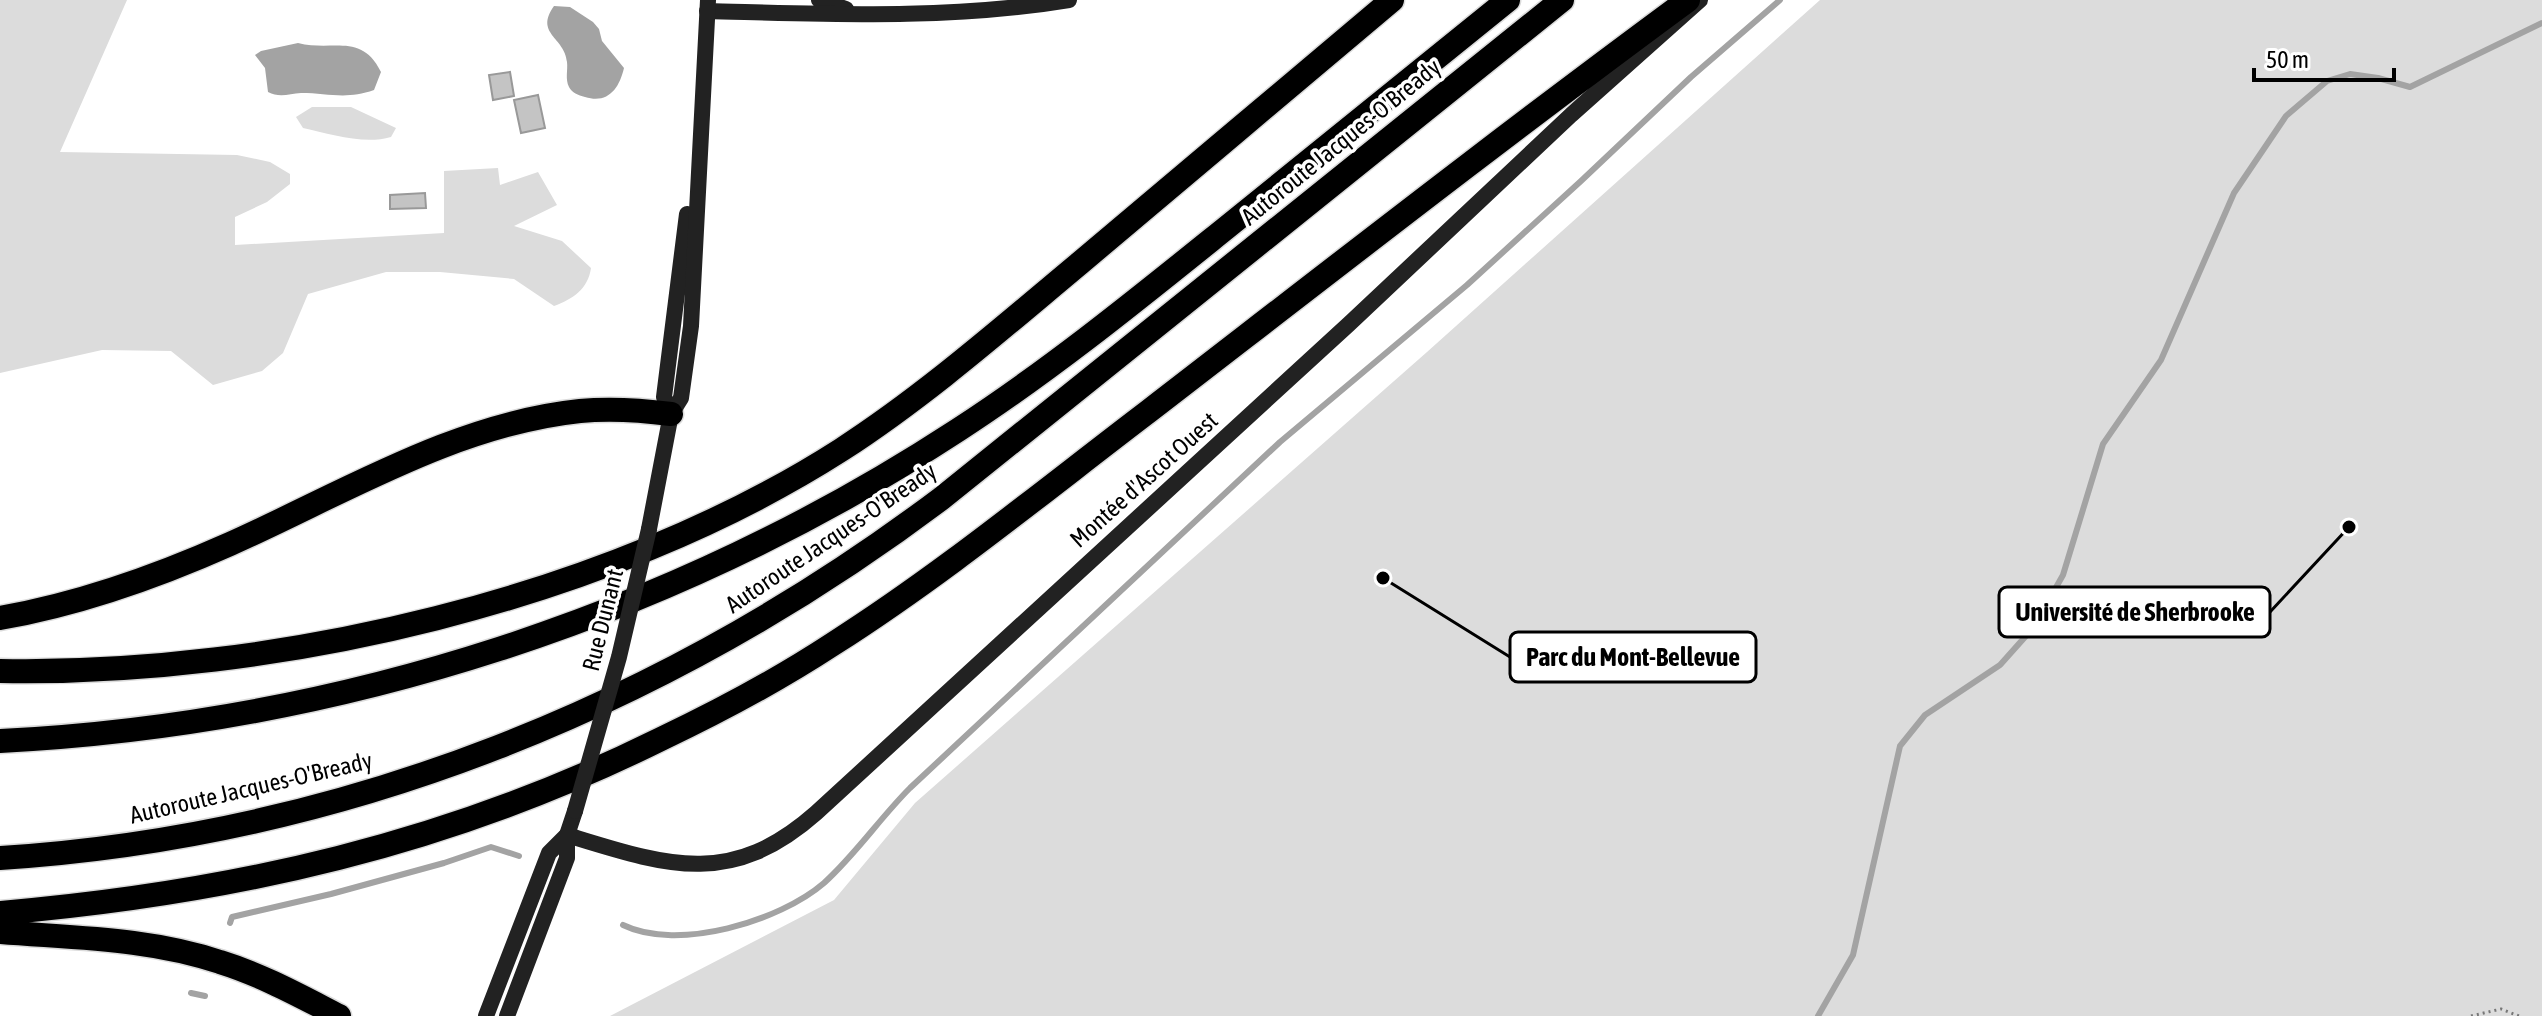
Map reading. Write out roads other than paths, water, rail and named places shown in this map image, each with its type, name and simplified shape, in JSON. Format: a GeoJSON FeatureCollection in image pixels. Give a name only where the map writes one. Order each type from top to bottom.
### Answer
{"type":"FeatureCollection","features":[{"type":"Feature","properties":{"kind":"highway"},"geometry":{"type":"LineString","coordinates":[[0,671],[92,670],[184,662],[277,650],[380,630],[488,603],[574,575],[725,513],[827,458],[914,399],[1392,0]]}},
{"type":"Feature","properties":{"kind":"highway","name":"Autoroute Jacques-O'Bready"},"geometry":{"type":"LineString","coordinates":[[0,741],[92,735],[191,722],[290,705],[386,682],[564,627],[657,590],[756,545],[897,469],[961,429],[1052,365],[1508,0]]}},
{"type":"Feature","properties":{"kind":"highway","name":"Autoroute Jacques-O'Bready"},"geometry":{"type":"LineString","coordinates":[[0,858],[158,840],[280,815],[377,789],[532,734],[656,678],[724,643],[851,564],[942,498],[1562,0]]}},
{"type":"Feature","properties":{"kind":"highway"},"geometry":{"type":"LineString","coordinates":[[0,913],[190,891],[293,870],[392,844],[504,807],[573,779],[749,694],[830,647],[941,570],[1555,98],[1688,0]]}},
{"type":"Feature","properties":{"kind":"highway"},"geometry":{"type":"LineString","coordinates":[[0,618],[74,602],[162,572],[233,543],[395,467],[487,432],[534,419],[581,411],[620,409],[671,414]]}},
{"type":"Feature","properties":{"kind":"highway"},"geometry":{"type":"LineString","coordinates":[[0,932],[130,942],[183,952],[254,975],[339,1016]]}},
{"type":"Feature","properties":{"kind":"street"},"geometry":{"type":"LineString","coordinates":[[819,0],[867,13]]}},
{"type":"Feature","properties":{"kind":"street"},"geometry":{"type":"LineString","coordinates":[[707,6],[791,15],[968,12],[1069,0]]}},
{"type":"Feature","properties":{"kind":"street","name":"Montée d'Ascot Ouest"},"geometry":{"type":"LineString","coordinates":[[567,835],[655,861],[699,865],[736,859],[788,836],[1349,324],[1561,124],[1700,0]]}},
{"type":"Feature","properties":{"kind":"street","name":"Rue Dunant"},"geometry":{"type":"LineString","coordinates":[[507,1016],[567,858],[567,835],[619,657],[671,414],[681,398],[691,326],[707,6]]}},
{"type":"Feature","properties":{"kind":"street","name":"Rue Dunant"},"geometry":{"type":"LineString","coordinates":[[486,1016],[549,853],[567,835]]}},
{"type":"Feature","properties":{"kind":"waterway"},"geometry":{"type":"LineString","coordinates":[[623,925],[646,933],[671,935],[699,934],[728,928],[782,909],[824,883],[910,788],[1280,442],[1467,285],[1691,77],[1780,0]]}},
{"type":"Feature","properties":{"kind":"waterway"},"geometry":{"type":"LineString","coordinates":[[1818,1016],[1853,955],[1900,746],[1925,715],[2000,665],[2033,628],[2063,575],[2103,444],[2161,360],[2234,193],[2286,116],[2327,81],[2350,74],[2410,87],[2542,23]]}},
{"type":"Feature","properties":{"kind":"waterway"},"geometry":{"type":"LineString","coordinates":[[230,923],[232,917],[331,894],[491,847],[519,856]]}},
{"type":"Feature","properties":{"kind":"waterway"},"geometry":{"type":"LineString","coordinates":[[191,993],[205,996]]}},
{"type":"Feature","properties":{"kind":"place","name":"Université de Sherbrooke"},"geometry":{"type":"Point","coordinates":[2349,527]}},
{"type":"Feature","properties":{"kind":"place","name":"Parc du Mont-Bellevue"},"geometry":{"type":"Point","coordinates":[1383,578]}}]}
